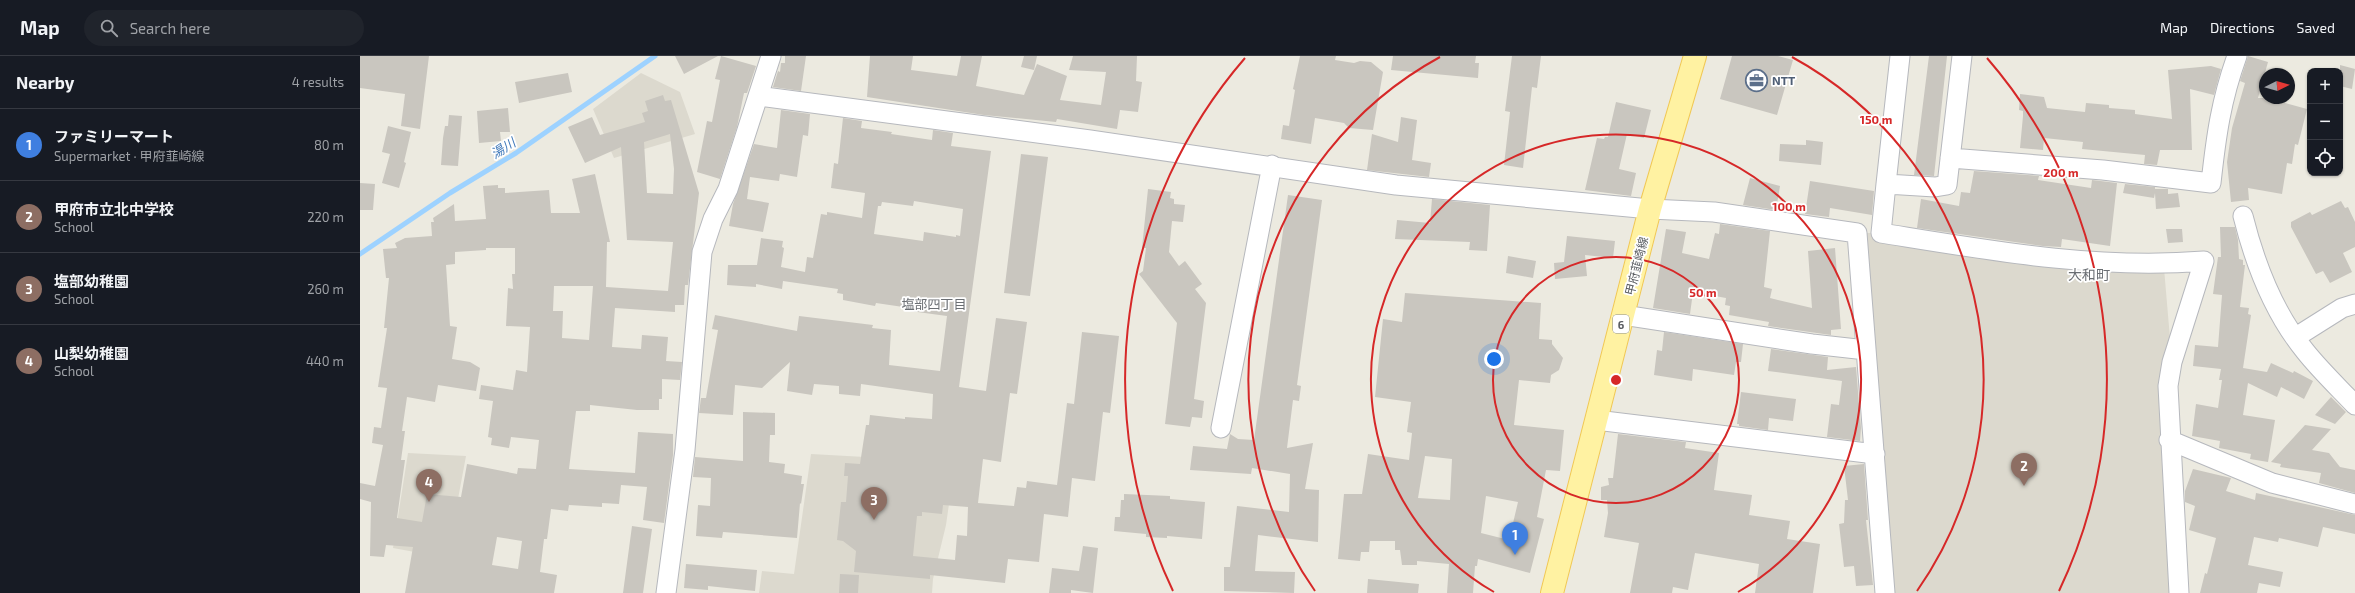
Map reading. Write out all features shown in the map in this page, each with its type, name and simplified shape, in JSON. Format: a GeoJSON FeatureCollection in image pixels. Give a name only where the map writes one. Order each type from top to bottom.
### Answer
{"type":"FeatureCollection","features":[{"type":"Feature","properties":{"kind":"main road","name":"甲府韮崎線"},"geometry":{"type":"LineString","coordinates":[[1552,593],[1650,209],[1695,56]]}},
{"type":"Feature","properties":{"kind":"street"},"geometry":{"type":"LineString","coordinates":[[666,593],[685,450],[702,252],[713,219],[728,189],[771,56]]}},
{"type":"Feature","properties":{"kind":"street"},"geometry":{"type":"LineString","coordinates":[[1900,56],[1881,233],[2033,257],[2167,264],[2204,261],[2172,362],[2168,386],[2169,440],[2179,593]]}},
{"type":"Feature","properties":{"kind":"street"},"geometry":{"type":"LineString","coordinates":[[1886,184],[1934,187],[1947,185],[1962,56]]}},
{"type":"Feature","properties":{"kind":"street"},"geometry":{"type":"LineString","coordinates":[[1950,158],[2104,170],[2211,183],[2217,129],[2226,87],[2238,56]]}},
{"type":"Feature","properties":{"kind":"street"},"geometry":{"type":"LineString","coordinates":[[758,96],[965,122],[1272,165],[1396,185],[1650,209],[1714,212],[1857,233],[1885,593]]}},
{"type":"Feature","properties":{"kind":"street"},"geometry":{"type":"LineString","coordinates":[[1221,428],[1272,165]]}},
{"type":"Feature","properties":{"kind":"street"},"geometry":{"type":"LineString","coordinates":[[2243,216],[2253,254],[2268,292],[2305,351],[2355,405]]}},
{"type":"Feature","properties":{"kind":"street"},"geometry":{"type":"LineString","coordinates":[[2296,337],[2342,308],[2355,304]]}},
{"type":"Feature","properties":{"kind":"street"},"geometry":{"type":"LineString","coordinates":[[1623,315],[1812,344],[1866,350]]}},
{"type":"Feature","properties":{"kind":"street"},"geometry":{"type":"LineString","coordinates":[[1596,420],[1874,454]]}},
{"type":"Feature","properties":{"kind":"street"},"geometry":{"type":"LineString","coordinates":[[2169,440],[2272,483],[2355,504]]}},
{"type":"Feature","properties":{"kind":"shaded area"},"geometry":{"type":"Polygon","coordinates":[[[641,73],[680,92],[695,134],[614,158],[593,109],[641,73]]]}},
{"type":"Feature","properties":{"kind":"shaded area"},"geometry":{"type":"Polygon","coordinates":[[[1857,233],[1881,233],[2164,268],[2172,362],[2179,593],[1886,593],[1857,233]]]}},
{"type":"Feature","properties":{"kind":"shaded area"},"geometry":{"type":"Polygon","coordinates":[[[408,453],[466,456],[447,558],[393,548],[408,453]]]}},
{"type":"Feature","properties":{"kind":"shaded area"},"geometry":{"type":"Polygon","coordinates":[[[811,454],[955,462],[946,525],[933,579],[932,593],[759,593],[762,571],[794,574],[811,454]]]}},
{"type":"Feature","properties":{"kind":"building"},"geometry":{"type":"Polygon","coordinates":[[[360,56],[429,56],[420,129],[401,126],[405,94],[360,88],[360,56]]]}},
{"type":"Feature","properties":{"kind":"building"},"geometry":{"type":"Polygon","coordinates":[[[675,56],[718,56],[684,74],[675,56]]]}},
{"type":"Feature","properties":{"kind":"building"},"geometry":{"type":"Polygon","coordinates":[[[721,56],[756,66],[747,93],[744,93],[737,127],[720,179],[697,172],[707,121],[712,122],[720,80],[715,79],[721,56]]]}},
{"type":"Feature","properties":{"kind":"building"},"geometry":{"type":"Polygon","coordinates":[[[785,56],[806,56],[801,91],[773,87],[778,71],[780,72],[781,63],[785,63],[785,56]]]}},
{"type":"Feature","properties":{"kind":"building"},"geometry":{"type":"Polygon","coordinates":[[[870,56],[913,56],[911,70],[957,76],[961,56],[982,56],[976,86],[1024,95],[1037,64],[1067,76],[1060,100],[1101,105],[1106,72],[1069,70],[1073,56],[1137,56],[1136,81],[1142,82],[1138,112],[1120,110],[1117,129],[1057,119],[1056,122],[984,115],[867,97],[870,56]]]}},
{"type":"Feature","properties":{"kind":"building"},"geometry":{"type":"Polygon","coordinates":[[[1024,56],[1037,56],[1034,70],[1021,67],[1024,56]]]}},
{"type":"Feature","properties":{"kind":"building"},"geometry":{"type":"Polygon","coordinates":[[[1300,56],[1336,56],[1335,60],[1354,63],[1360,61],[1371,62],[1383,72],[1373,130],[1349,128],[1344,123],[1315,118],[1311,144],[1281,139],[1283,125],[1289,126],[1295,90],[1293,89],[1300,56]]]}},
{"type":"Feature","properties":{"kind":"building"},"geometry":{"type":"Polygon","coordinates":[[[1393,56],[1476,56],[1475,63],[1479,63],[1478,78],[1391,70],[1393,56]]]}},
{"type":"Feature","properties":{"kind":"building"},"geometry":{"type":"Polygon","coordinates":[[[1512,56],[1541,56],[1537,88],[1532,87],[1523,168],[1504,165],[1510,112],[1505,111],[1512,56]]]}},
{"type":"Feature","properties":{"kind":"building","name":"NTT"},"geometry":{"type":"Polygon","coordinates":[[[1732,56],[1778,56],[1793,60],[1777,115],[1720,99],[1732,56]]]}},
{"type":"Feature","properties":{"kind":"building"},"geometry":{"type":"Polygon","coordinates":[[[1929,56],[1947,56],[1934,176],[1914,175],[1929,56]]]}},
{"type":"Feature","properties":{"kind":"building"},"geometry":{"type":"Polygon","coordinates":[[[2248,56],[2268,62],[2266,68],[2259,68],[2259,104],[2289,104],[2307,109],[2298,145],[2295,144],[2292,164],[2287,163],[2282,194],[2248,188],[2249,200],[2231,202],[2227,162],[2232,128],[2245,83],[2240,81],[2248,56]]]}},
{"type":"Feature","properties":{"kind":"building"},"geometry":{"type":"Polygon","coordinates":[[[2340,65],[2355,69],[2352,89],[2343,87],[2343,68],[2340,68],[2340,65]]]}},
{"type":"Feature","properties":{"kind":"building"},"geometry":{"type":"Polygon","coordinates":[[[2211,66],[2221,69],[2214,95],[2190,89],[2192,150],[2160,150],[2157,165],[2144,164],[2145,155],[2082,149],[2083,142],[2044,138],[2043,150],[2020,148],[2023,111],[2019,110],[2020,94],[2044,97],[2047,108],[2085,112],[2086,103],[2109,105],[2109,108],[2135,110],[2135,114],[2172,119],[2168,70],[2211,66]]]}},
{"type":"Feature","properties":{"kind":"building"},"geometry":{"type":"Polygon","coordinates":[[[568,73],[572,92],[519,103],[515,82],[568,73]]]}},
{"type":"Feature","properties":{"kind":"building"},"geometry":{"type":"Polygon","coordinates":[[[663,95],[665,101],[671,100],[699,193],[688,285],[685,285],[684,305],[675,305],[675,312],[615,308],[612,347],[641,349],[642,335],[668,337],[666,361],[682,362],[680,380],[662,379],[662,399],[659,399],[659,410],[637,410],[590,405],[590,411],[576,411],[569,469],[635,473],[638,432],[673,434],[673,455],[664,523],[643,520],[647,487],[621,485],[619,504],[602,503],[602,507],[569,505],[568,511],[551,509],[547,539],[544,539],[540,572],[557,575],[554,593],[405,593],[413,547],[386,545],[384,557],[370,556],[371,502],[360,499],[360,483],[375,486],[383,445],[372,443],[374,427],[381,428],[387,388],[378,387],[387,328],[384,328],[389,278],[386,278],[383,249],[397,248],[395,243],[405,238],[432,236],[431,222],[434,222],[433,218],[454,204],[455,221],[486,219],[483,186],[498,185],[498,188],[505,188],[505,193],[549,190],[551,213],[580,213],[572,179],[595,174],[610,242],[607,242],[606,287],[668,291],[673,242],[627,240],[621,147],[585,163],[568,127],[592,117],[600,135],[645,122],[642,113],[648,111],[645,101],[663,95]],[[670,134],[644,142],[647,193],[673,194],[674,169],[670,134]],[[486,248],[486,250],[455,252],[455,264],[446,265],[450,326],[457,327],[452,359],[470,362],[480,368],[476,391],[438,385],[435,402],[407,397],[402,431],[405,431],[401,460],[405,460],[397,518],[422,522],[427,494],[461,497],[467,464],[517,474],[518,468],[536,469],[539,440],[511,437],[509,448],[491,445],[492,438],[488,437],[493,401],[479,399],[481,385],[513,390],[516,370],[527,372],[530,327],[506,326],[508,288],[513,289],[512,274],[515,274],[515,248],[486,248]],[[554,286],[553,311],[563,311],[562,338],[589,340],[593,286],[554,286]],[[497,537],[492,565],[518,569],[522,541],[497,537]]]}},
{"type":"Feature","properties":{"kind":"building"},"geometry":{"type":"Polygon","coordinates":[[[1616,102],[1651,110],[1644,138],[1627,134],[1619,169],[1636,173],[1631,196],[1585,190],[1597,138],[1604,139],[1605,137],[1608,137],[1616,102]]]}},
{"type":"Feature","properties":{"kind":"building"},"geometry":{"type":"Polygon","coordinates":[[[508,108],[510,132],[500,132],[501,141],[479,143],[477,111],[508,108]]]}},
{"type":"Feature","properties":{"kind":"building"},"geometry":{"type":"Polygon","coordinates":[[[781,110],[810,114],[808,136],[803,135],[797,177],[780,174],[779,181],[750,177],[747,199],[769,203],[763,232],[729,226],[733,204],[754,144],[777,148],[781,110]]]}},
{"type":"Feature","properties":{"kind":"building"},"geometry":{"type":"Polygon","coordinates":[[[449,115],[462,116],[458,166],[441,165],[443,138],[445,126],[448,126],[449,115]]]}},
{"type":"Feature","properties":{"kind":"building"},"geometry":{"type":"Polygon","coordinates":[[[1401,117],[1417,120],[1412,160],[1431,163],[1429,177],[1367,170],[1372,134],[1398,142],[1401,117]]]}},
{"type":"Feature","properties":{"kind":"building"},"geometry":{"type":"Polygon","coordinates":[[[843,118],[862,121],[861,128],[892,132],[891,134],[932,140],[933,130],[953,133],[951,146],[991,151],[959,387],[986,391],[996,318],[1027,322],[1017,394],[1010,393],[1001,462],[983,459],[978,503],[1014,506],[1017,487],[1026,488],[1027,481],[1057,485],[1067,403],[1074,404],[1082,332],[1119,336],[1110,413],[1103,412],[1095,481],[1072,478],[1068,517],[1044,514],[1039,562],[1008,559],[1005,583],[930,575],[930,579],[854,572],[856,551],[843,541],[837,540],[841,502],[846,502],[848,476],[844,476],[845,463],[860,464],[866,425],[869,425],[870,415],[905,419],[905,417],[932,419],[933,394],[861,384],[860,396],[839,394],[839,386],[814,384],[812,395],[787,391],[790,362],[762,388],[735,385],[733,415],[699,413],[701,398],[706,398],[718,330],[712,329],[715,315],[797,331],[799,316],[873,325],[872,328],[891,330],[889,365],[940,371],[947,316],[910,311],[910,308],[876,303],[875,306],[843,300],[843,294],[837,293],[838,289],[783,281],[782,289],[756,284],[756,287],[727,285],[728,265],[757,265],[761,238],[783,241],[782,247],[784,248],[781,267],[805,272],[807,257],[813,258],[821,214],[827,215],[827,212],[862,218],[865,193],[831,188],[834,163],[838,164],[843,118]],[[914,201],[913,206],[882,202],[881,206],[878,206],[874,234],[923,241],[924,232],[956,237],[956,235],[960,236],[963,209],[914,201]],[[943,505],[942,514],[922,512],[922,516],[917,516],[913,556],[955,560],[957,535],[967,536],[968,507],[943,505]]]}},
{"type":"Feature","properties":{"kind":"building"},"geometry":{"type":"Polygon","coordinates":[[[388,126],[411,132],[404,162],[406,163],[399,188],[382,183],[390,154],[382,152],[388,126]]]}},
{"type":"Feature","properties":{"kind":"building"},"geometry":{"type":"Polygon","coordinates":[[[1806,140],[1823,142],[1821,165],[1779,161],[1780,144],[1806,145],[1806,140]]]}},
{"type":"Feature","properties":{"kind":"building"},"geometry":{"type":"Polygon","coordinates":[[[1021,154],[1048,157],[1030,296],[1004,293],[1021,154]]]}},
{"type":"Feature","properties":{"kind":"building"},"geometry":{"type":"Polygon","coordinates":[[[1974,171],[2039,176],[2038,180],[2091,188],[2092,180],[2117,183],[2110,246],[2062,239],[2061,247],[2043,246],[1917,228],[1921,199],[1959,206],[1961,192],[1970,193],[1974,171]]]}},
{"type":"Feature","properties":{"kind":"building"},"geometry":{"type":"Polygon","coordinates":[[[1750,178],[1780,186],[1776,210],[1743,205],[1750,178]]]}},
{"type":"Feature","properties":{"kind":"building"},"geometry":{"type":"Polygon","coordinates":[[[1810,181],[1874,191],[1872,215],[1830,208],[1829,217],[1805,214],[1810,181]]]}},
{"type":"Feature","properties":{"kind":"building"},"geometry":{"type":"Polygon","coordinates":[[[360,183],[375,184],[373,210],[360,210],[360,183]]]}},
{"type":"Feature","properties":{"kind":"building"},"geometry":{"type":"Polygon","coordinates":[[[2125,184],[2155,187],[2155,189],[2168,189],[2168,194],[2178,193],[2180,207],[2156,209],[2155,193],[2154,198],[2123,193],[2125,184]]]}},
{"type":"Feature","properties":{"kind":"building"},"geometry":{"type":"Polygon","coordinates":[[[1148,189],[1171,192],[1170,198],[1174,199],[1174,204],[1185,205],[1183,222],[1172,221],[1169,252],[1179,266],[1185,261],[1202,284],[1195,289],[1206,303],[1194,399],[1204,401],[1202,418],[1192,417],[1190,427],[1165,424],[1177,323],[1139,274],[1143,271],[1146,248],[1142,248],[1148,189]]]}},
{"type":"Feature","properties":{"kind":"building"},"geometry":{"type":"Polygon","coordinates":[[[1288,195],[1322,200],[1297,385],[1301,386],[1299,401],[1293,400],[1287,448],[1313,443],[1305,489],[1319,490],[1318,542],[1258,535],[1255,571],[1295,572],[1294,593],[1224,591],[1224,567],[1230,567],[1237,506],[1289,512],[1290,474],[1252,468],[1251,474],[1190,470],[1193,446],[1227,449],[1230,434],[1238,439],[1254,440],[1288,195]]]}},
{"type":"Feature","properties":{"kind":"building"},"geometry":{"type":"Polygon","coordinates":[[[1432,199],[1490,205],[1487,251],[1469,250],[1470,242],[1395,239],[1397,220],[1430,223],[1432,199]]]}},
{"type":"Feature","properties":{"kind":"building"},"geometry":{"type":"Polygon","coordinates":[[[2341,201],[2345,208],[2348,207],[2355,222],[2355,247],[2343,253],[2352,272],[2330,283],[2323,271],[2316,274],[2291,227],[2291,222],[2310,212],[2312,215],[2341,201]]]}},
{"type":"Feature","properties":{"kind":"building"},"geometry":{"type":"Polygon","coordinates":[[[1720,224],[1770,231],[1764,287],[1772,289],[1770,298],[1812,308],[1808,251],[1835,248],[1841,329],[1831,330],[1831,335],[1768,326],[1769,322],[1729,315],[1730,306],[1725,305],[1726,298],[1693,292],[1690,314],[1653,308],[1666,229],[1686,232],[1682,253],[1709,259],[1715,233],[1719,234],[1720,224]]]}},
{"type":"Feature","properties":{"kind":"building"},"geometry":{"type":"Polygon","coordinates":[[[2220,227],[2235,227],[2238,240],[2239,259],[2243,260],[2243,265],[2245,265],[2240,307],[2249,308],[2248,314],[2251,315],[2243,368],[2267,372],[2271,363],[2293,373],[2294,371],[2313,381],[2304,399],[2281,387],[2277,397],[2248,383],[2243,415],[2275,420],[2268,462],[2250,459],[2251,454],[2219,448],[2220,441],[2192,436],[2196,404],[2218,408],[2222,380],[2219,380],[2221,369],[2193,366],[2195,345],[2218,347],[2222,295],[2213,294],[2218,257],[2221,257],[2220,227]]]}},
{"type":"Feature","properties":{"kind":"building"},"geometry":{"type":"Polygon","coordinates":[[[2166,229],[2182,229],[2183,242],[2168,243],[2166,229]]]}},
{"type":"Feature","properties":{"kind":"building"},"geometry":{"type":"Polygon","coordinates":[[[1567,236],[1615,241],[1613,258],[1585,255],[1587,276],[1555,279],[1554,263],[1564,262],[1567,236]]]}},
{"type":"Feature","properties":{"kind":"building"},"geometry":{"type":"Polygon","coordinates":[[[1508,256],[1536,261],[1533,278],[1506,273],[1508,256]]]}},
{"type":"Feature","properties":{"kind":"building"},"geometry":{"type":"Polygon","coordinates":[[[1405,293],[1541,303],[1539,339],[1552,340],[1552,344],[1563,358],[1559,370],[1551,375],[1550,383],[1519,380],[1514,425],[1564,430],[1560,471],[1546,470],[1537,517],[1544,519],[1530,573],[1478,559],[1477,566],[1475,566],[1473,593],[1447,593],[1449,564],[1417,561],[1417,565],[1402,565],[1400,550],[1395,550],[1395,541],[1370,541],[1369,552],[1361,552],[1360,561],[1338,559],[1344,494],[1362,494],[1368,454],[1409,460],[1412,433],[1407,432],[1411,402],[1375,397],[1383,319],[1402,322],[1405,293]],[[1425,456],[1418,498],[1450,500],[1452,459],[1425,456]],[[1486,496],[1481,533],[1509,540],[1518,502],[1486,496]]]}},
{"type":"Feature","properties":{"kind":"building"},"geometry":{"type":"Polygon","coordinates":[[[1664,332],[1743,344],[1741,362],[1736,362],[1734,375],[1693,369],[1692,381],[1654,375],[1657,350],[1662,351],[1664,332]]]}},
{"type":"Feature","properties":{"kind":"building"},"geometry":{"type":"Polygon","coordinates":[[[1771,349],[1828,357],[1827,370],[1856,367],[1861,428],[1860,441],[1827,437],[1831,404],[1839,405],[1842,381],[1768,371],[1771,349]]]}},
{"type":"Feature","properties":{"kind":"building"},"geometry":{"type":"Polygon","coordinates":[[[1741,392],[1796,399],[1793,421],[1769,418],[1768,430],[1739,426],[1739,424],[1737,424],[1741,392]]]}},
{"type":"Feature","properties":{"kind":"building"},"geometry":{"type":"Polygon","coordinates":[[[2331,397],[2346,412],[2335,424],[2315,415],[2331,397]]]}},
{"type":"Feature","properties":{"kind":"building"},"geometry":{"type":"Polygon","coordinates":[[[743,412],[775,413],[775,435],[770,435],[769,462],[785,464],[784,473],[802,476],[801,484],[804,484],[801,504],[800,503],[797,538],[723,532],[722,538],[696,536],[698,505],[710,506],[711,478],[693,477],[695,457],[743,461],[743,412]]]}},
{"type":"Feature","properties":{"kind":"building"},"geometry":{"type":"Polygon","coordinates":[[[2305,425],[2331,429],[2312,450],[2329,453],[2340,467],[2355,470],[2355,493],[2319,483],[2321,473],[2280,467],[2281,464],[2271,462],[2305,425]]]}},
{"type":"Feature","properties":{"kind":"building"},"geometry":{"type":"Polygon","coordinates":[[[1618,434],[1686,442],[1685,448],[1719,453],[1714,490],[1752,495],[1749,515],[1790,521],[1787,539],[1820,544],[1813,593],[1755,593],[1759,564],[1695,553],[1688,590],[1673,587],[1672,593],[1630,593],[1639,543],[1604,537],[1608,513],[1607,500],[1601,500],[1601,487],[1609,485],[1608,478],[1613,478],[1618,434]]]}},
{"type":"Feature","properties":{"kind":"building"},"geometry":{"type":"Polygon","coordinates":[[[1864,464],[1868,520],[1866,520],[1873,585],[1856,586],[1854,566],[1844,567],[1839,524],[1844,523],[1845,500],[1848,500],[1844,466],[1864,464]]]}},
{"type":"Feature","properties":{"kind":"building"},"geometry":{"type":"Polygon","coordinates":[[[2193,469],[2231,478],[2226,491],[2255,500],[2256,493],[2355,515],[2355,534],[2323,527],[2318,547],[2279,538],[2278,542],[2254,537],[2248,565],[2283,572],[2280,587],[2259,583],[2257,593],[2200,593],[2205,573],[2207,574],[2216,538],[2189,530],[2195,506],[2185,502],[2185,491],[2193,469]]]}},
{"type":"Feature","properties":{"kind":"building"},"geometry":{"type":"Polygon","coordinates":[[[1124,494],[1170,496],[1170,499],[1205,502],[1202,539],[1167,536],[1167,538],[1146,537],[1146,534],[1114,531],[1115,517],[1120,517],[1121,500],[1124,500],[1124,494]]]}},
{"type":"Feature","properties":{"kind":"building"},"geometry":{"type":"Polygon","coordinates":[[[632,526],[652,529],[643,593],[623,593],[632,526]]]}},
{"type":"Feature","properties":{"kind":"building"},"geometry":{"type":"Polygon","coordinates":[[[1083,546],[1098,548],[1093,593],[1071,590],[1071,593],[1049,593],[1052,568],[1079,571],[1083,546]]]}},
{"type":"Feature","properties":{"kind":"building"},"geometry":{"type":"Polygon","coordinates":[[[686,564],[757,570],[755,591],[708,586],[708,590],[684,588],[686,564]]]}},
{"type":"Feature","properties":{"kind":"building"},"geometry":{"type":"Polygon","coordinates":[[[840,574],[859,575],[858,593],[839,593],[840,574]]]}},
{"type":"Feature","properties":{"kind":"building"},"geometry":{"type":"Polygon","coordinates":[[[1368,579],[1419,584],[1418,593],[1367,593],[1368,579]]]}},
{"type":"Feature","properties":{"kind":"waterway","name":"湯川"},"geometry":{"type":"LineString","coordinates":[[360,254],[450,193],[516,153],[655,56]]}},
{"type":"Feature","properties":{"kind":"place","name":"NTT"},"geometry":{"type":"Point","coordinates":[1756,80]}},
{"type":"Feature","properties":{"kind":"place","name":"甲府市立北中学校"},"geometry":{"type":"Point","coordinates":[2024,486]}},
{"type":"Feature","properties":{"kind":"place","name":"山梨幼稚園"},"geometry":{"type":"Point","coordinates":[429,502]}},
{"type":"Feature","properties":{"kind":"place","name":"塩部幼稚園"},"geometry":{"type":"Point","coordinates":[874,520]}},
{"type":"Feature","properties":{"kind":"place","name":"ファミリーマート"},"geometry":{"type":"Point","coordinates":[1515,555]}},
{"type":"Feature","properties":{"kind":"district","name":"大和町"},"geometry":{"type":"Point","coordinates":[2089,274]}},
{"type":"Feature","properties":{"kind":"district","name":"塩部四丁目"},"geometry":{"type":"Point","coordinates":[934,304]}}]}
